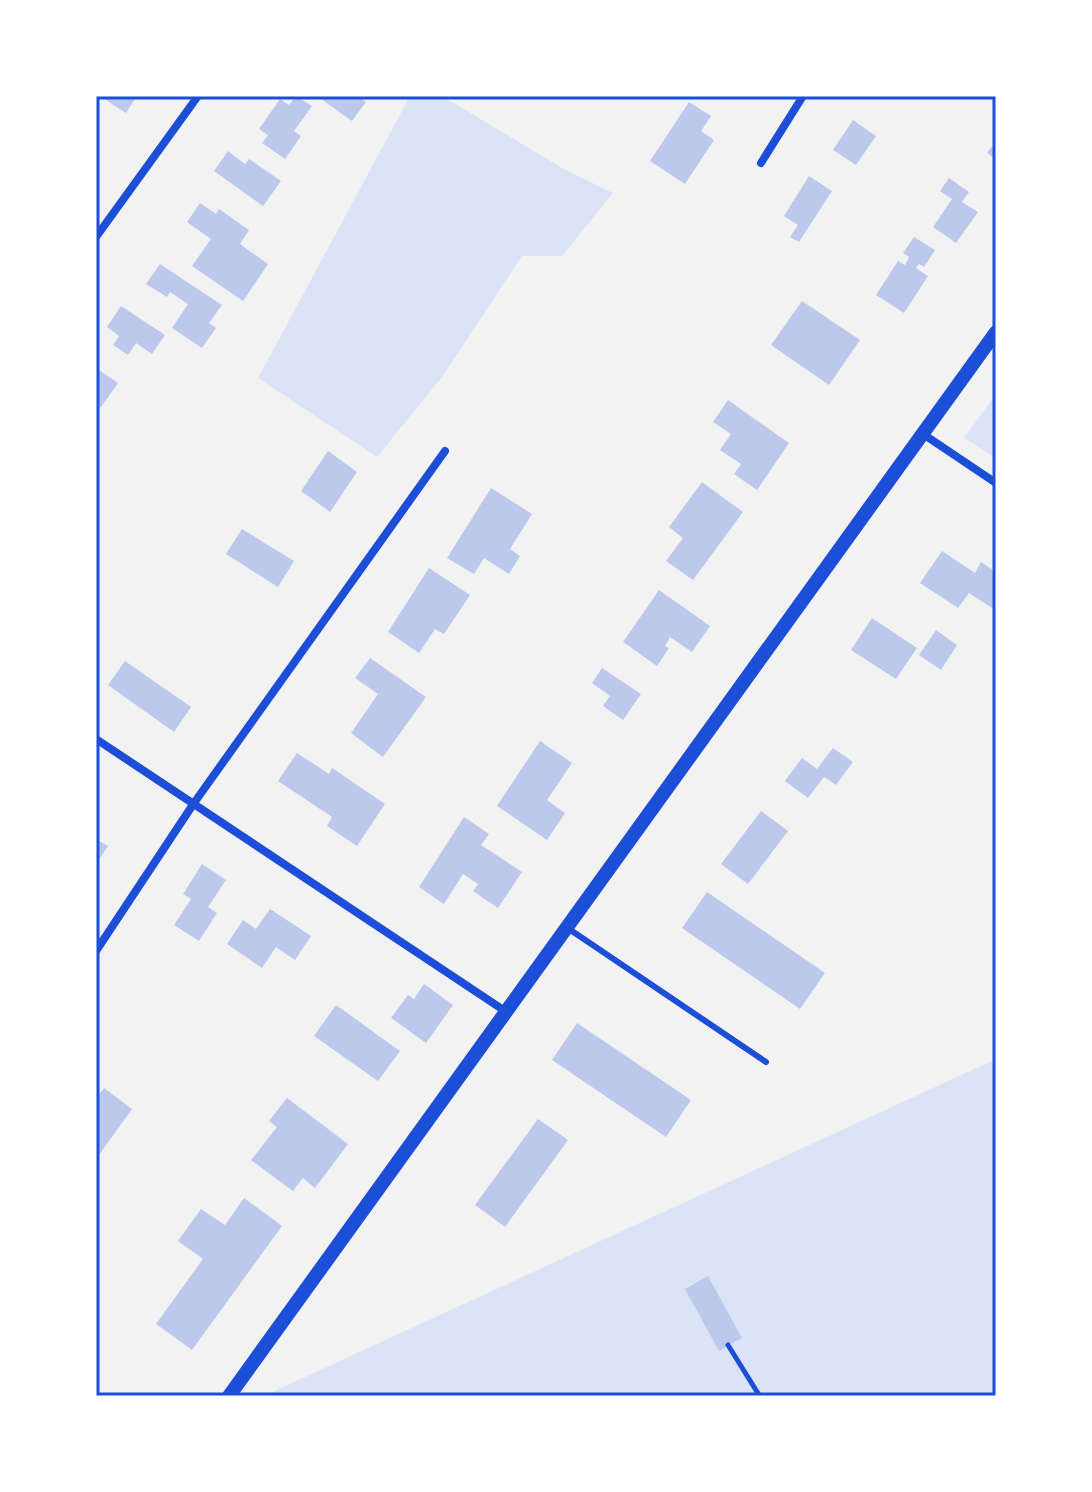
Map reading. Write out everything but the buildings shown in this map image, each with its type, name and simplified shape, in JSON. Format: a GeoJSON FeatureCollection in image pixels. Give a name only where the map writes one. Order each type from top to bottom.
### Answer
{"type":"FeatureCollection","features":[{"type":"Feature","properties":{"kind":"street"},"geometry":{"type":"LineString","coordinates":[[96,237],[198,96]]}},
{"type":"Feature","properties":{"kind":"street"},"geometry":{"type":"LineString","coordinates":[[761,163],[803,96]]}},
{"type":"Feature","properties":{"kind":"street"},"geometry":{"type":"LineString","coordinates":[[229,1396],[996,332]]}},
{"type":"Feature","properties":{"kind":"street"},"geometry":{"type":"LineString","coordinates":[[923,434],[996,483]]}},
{"type":"Feature","properties":{"kind":"street"},"geometry":{"type":"LineString","coordinates":[[96,951],[194,803],[445,451]]}},
{"type":"Feature","properties":{"kind":"street"},"geometry":{"type":"LineString","coordinates":[[96,739],[505,1011]]}},
{"type":"Feature","properties":{"kind":"lane"},"geometry":{"type":"LineString","coordinates":[[566,927],[766,1062]]}},
{"type":"Feature","properties":{"kind":"path"},"geometry":{"type":"LineString","coordinates":[[728,1345],[759,1395]]}},
{"type":"Feature","properties":{"kind":"shaded area"},"geometry":{"type":"Polygon","coordinates":[[[410,96],[442,96],[562,168],[613,193],[562,256],[522,256],[442,377],[377,457],[258,378],[410,96]]]}},
{"type":"Feature","properties":{"kind":"shaded area"},"geometry":{"type":"Polygon","coordinates":[[[996,394],[996,458],[964,438],[996,394]]]}},
{"type":"Feature","properties":{"kind":"shaded area"},"geometry":{"type":"Polygon","coordinates":[[[996,1059],[996,1396],[267,1396],[268,1394],[996,1059]]]}}]}
